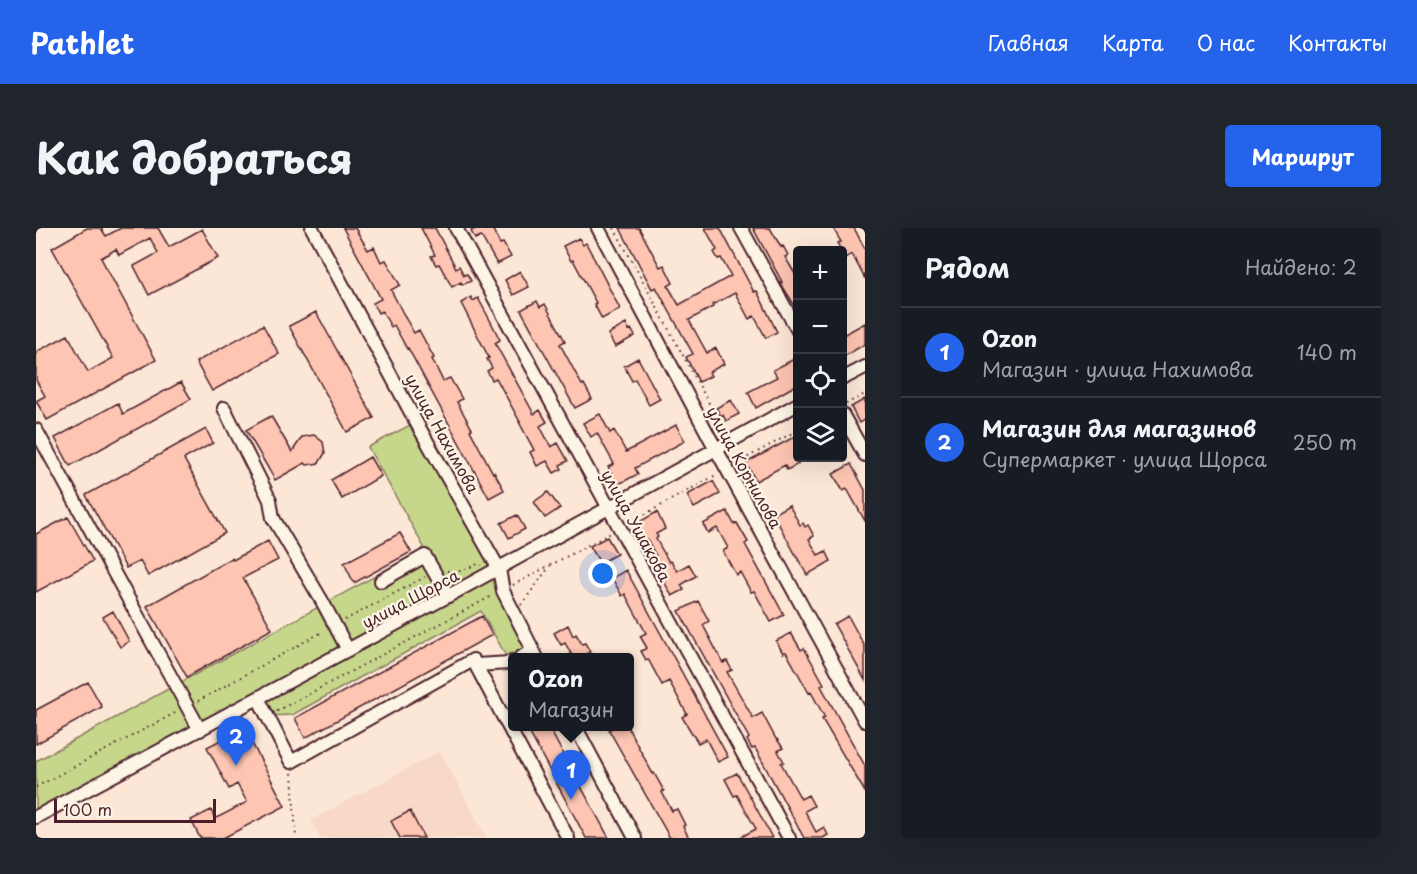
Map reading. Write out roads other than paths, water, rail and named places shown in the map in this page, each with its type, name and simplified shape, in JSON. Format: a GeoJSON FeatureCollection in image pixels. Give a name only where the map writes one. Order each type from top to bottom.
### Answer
{"type":"FeatureCollection","features":[{"type":"Feature","properties":{"kind":"street","name":"улица Нахимова"},"geometry":{"type":"LineString","coordinates":[[312,228],[416,422],[499,569],[503,591],[535,653]]}},
{"type":"Feature","properties":{"kind":"street","name":"улица Ушакова"},"geometry":{"type":"LineString","coordinates":[[456,228],[789,838]]}},
{"type":"Feature","properties":{"kind":"street","name":"улица Корнилова"},"geometry":{"type":"LineString","coordinates":[[598,228],[865,721]]}},
{"type":"Feature","properties":{"kind":"street"},"geometry":{"type":"LineString","coordinates":[[741,228],[793,322]]}},
{"type":"Feature","properties":{"kind":"street"},"geometry":{"type":"LineString","coordinates":[[847,378],[865,368]]}},
{"type":"Feature","properties":{"kind":"street","name":"улица Щорса"},"geometry":{"type":"LineString","coordinates":[[36,817],[499,569],[793,407]]}},
{"type":"Feature","properties":{"kind":"street"},"geometry":{"type":"LineString","coordinates":[[224,408],[270,500],[273,518],[348,650]]}},
{"type":"Feature","properties":{"kind":"street"},"geometry":{"type":"LineString","coordinates":[[847,421],[865,455]]}},
{"type":"Feature","properties":{"kind":"street"},"geometry":{"type":"LineString","coordinates":[[36,430],[200,730]]}},
{"type":"Feature","properties":{"kind":"street"},"geometry":{"type":"LineString","coordinates":[[381,581],[425,556],[448,596]]}},
{"type":"Feature","properties":{"kind":"street"},"geometry":{"type":"LineString","coordinates":[[258,698],[291,762],[473,660],[508,725]]}},
{"type":"Feature","properties":{"kind":"street"},"geometry":{"type":"LineString","coordinates":[[476,665],[508,663]]}},
{"type":"Feature","properties":{"kind":"street"},"geometry":{"type":"LineString","coordinates":[[511,731],[568,838]]}},
{"type":"Feature","properties":{"kind":"street"},"geometry":{"type":"LineString","coordinates":[[578,731],[635,838]]}},
{"type":"Feature","properties":{"kind":"place","name":"Магазин для магазинов"},"geometry":{"type":"Point","coordinates":[236,766]}},
{"type":"Feature","properties":{"kind":"place","name":"Ozon"},"geometry":{"type":"Point","coordinates":[571,800]}}]}
